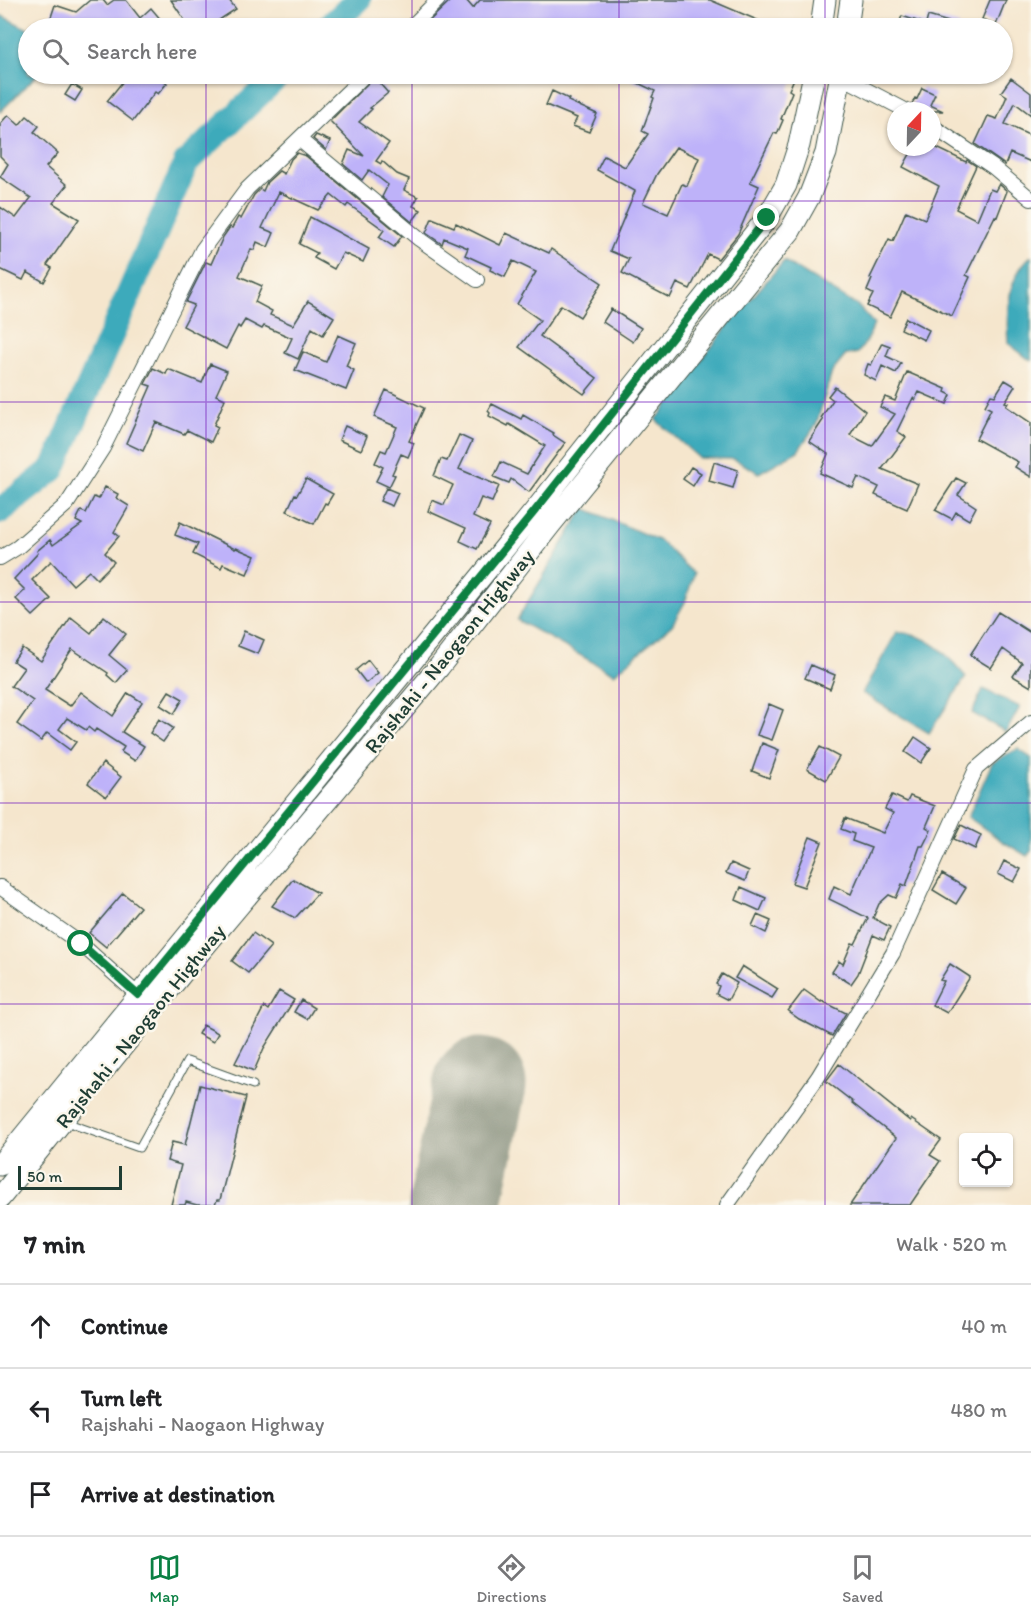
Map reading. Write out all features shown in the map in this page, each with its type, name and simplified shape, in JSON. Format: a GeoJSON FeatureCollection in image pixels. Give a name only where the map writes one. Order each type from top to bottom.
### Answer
{"type":"FeatureCollection","features":[{"type":"Feature","properties":{"kind":"main road"},"geometry":{"type":"LineString","coordinates":[[822,18],[825,0]]}},
{"type":"Feature","properties":{"kind":"main road"},"geometry":{"type":"LineString","coordinates":[[848,18],[850,0]]}},
{"type":"Feature","properties":{"kind":"main road","name":"Rajshahi - Naogaon Highway"},"geometry":{"type":"LineString","coordinates":[[0,1165],[56,1111],[176,966],[767,218],[786,185],[800,145],[812,84]]}},
{"type":"Feature","properties":{"kind":"main road","name":"Rajshahi - Naogaon Highway"},"geometry":{"type":"LineString","coordinates":[[0,1198],[56,1111],[138,995],[176,966],[439,667],[558,516],[790,231],[808,197],[826,153],[838,84]]}},
{"type":"Feature","properties":{"kind":"street"},"geometry":{"type":"LineString","coordinates":[[420,18],[438,0]]}},
{"type":"Feature","properties":{"kind":"street"},"geometry":{"type":"LineString","coordinates":[[0,558],[18,547],[67,504],[103,448],[202,250],[247,189],[356,84]]}},
{"type":"Feature","properties":{"kind":"street"},"geometry":{"type":"LineString","coordinates":[[857,84],[890,102]]}},
{"type":"Feature","properties":{"kind":"street"},"geometry":{"type":"LineString","coordinates":[[941,132],[993,167],[1031,199]]}},
{"type":"Feature","properties":{"kind":"street"},"geometry":{"type":"LineString","coordinates":[[299,139],[419,239],[477,280]]}},
{"type":"Feature","properties":{"kind":"street"},"geometry":{"type":"LineString","coordinates":[[727,1205],[818,1077],[893,952],[976,769],[1031,722]]}},
{"type":"Feature","properties":{"kind":"street"},"geometry":{"type":"LineString","coordinates":[[0,887],[81,944],[138,995]]}},
{"type":"Feature","properties":{"kind":"lane"},"geometry":{"type":"LineString","coordinates":[[56,1111],[74,1125],[138,1148],[187,1061],[253,1085]]}},
{"type":"Feature","properties":{"kind":"water"},"geometry":{"type":"Polygon","coordinates":[[[0,15],[18,24],[18,84],[28,84],[0,112],[0,15]]]}},
{"type":"Feature","properties":{"kind":"water"},"geometry":{"type":"Polygon","coordinates":[[[1031,256],[1031,361],[1008,343],[1007,320],[1010,296],[1017,274],[1031,256]]]}},
{"type":"Feature","properties":{"kind":"water"},"geometry":{"type":"Polygon","coordinates":[[[784,261],[858,306],[874,324],[868,339],[858,353],[846,355],[832,372],[816,425],[798,451],[759,473],[734,459],[699,458],[656,420],[729,324],[784,261]]]}},
{"type":"Feature","properties":{"kind":"water"},"geometry":{"type":"Polygon","coordinates":[[[584,508],[660,541],[694,574],[685,602],[672,625],[614,674],[517,620],[584,508]]]}},
{"type":"Feature","properties":{"kind":"water"},"geometry":{"type":"Polygon","coordinates":[[[897,632],[919,637],[936,646],[966,677],[929,733],[862,693],[897,632]]]}},
{"type":"Feature","properties":{"kind":"water"},"geometry":{"type":"Polygon","coordinates":[[[983,689],[1020,707],[1006,732],[972,713],[983,689]]]}},
{"type":"Feature","properties":{"kind":"water"},"geometry":{"type":"Polygon","coordinates":[[[1018,749],[1031,758],[1031,851],[1027,856],[968,817],[992,763],[1018,749]]]}},
{"type":"Feature","properties":{"kind":"building"},"geometry":{"type":"Polygon","coordinates":[[[90,0],[103,0],[107,5],[114,0],[126,0],[140,18],[51,18],[55,5],[76,12],[90,0]]]}},
{"type":"Feature","properties":{"kind":"building"},"geometry":{"type":"Polygon","coordinates":[[[171,0],[229,0],[236,9],[222,18],[183,18],[171,0]]]}},
{"type":"Feature","properties":{"kind":"building"},"geometry":{"type":"Polygon","coordinates":[[[451,0],[466,0],[473,8],[480,0],[710,0],[752,18],[432,18],[451,0]]]}},
{"type":"Feature","properties":{"kind":"building"},"geometry":{"type":"Polygon","coordinates":[[[990,0],[1006,0],[999,18],[982,18],[990,0]]]}},
{"type":"Feature","properties":{"kind":"building"},"geometry":{"type":"Polygon","coordinates":[[[151,8],[160,18],[140,18],[151,8]]]}},
{"type":"Feature","properties":{"kind":"building"},"geometry":{"type":"Polygon","coordinates":[[[1013,80],[1031,93],[1031,115],[1015,103],[1005,124],[1031,136],[1031,162],[1010,153],[1005,165],[975,144],[988,116],[997,119],[1007,96],[1001,92],[1007,84],[1013,84],[1013,80]]]}},
{"type":"Feature","properties":{"kind":"building"},"geometry":{"type":"Polygon","coordinates":[[[72,84],[82,90],[75,101],[65,95],[72,84]]]}},
{"type":"Feature","properties":{"kind":"building"},"geometry":{"type":"Polygon","coordinates":[[[121,84],[166,84],[158,94],[155,92],[133,121],[107,101],[121,84]]]}},
{"type":"Feature","properties":{"kind":"building"},"geometry":{"type":"Polygon","coordinates":[[[367,84],[380,84],[388,93],[370,108],[372,109],[359,122],[389,143],[376,161],[381,164],[382,161],[397,174],[409,179],[404,190],[418,197],[413,206],[421,210],[412,222],[382,197],[388,185],[369,170],[362,180],[343,164],[349,150],[364,156],[330,121],[367,84]]]}},
{"type":"Feature","properties":{"kind":"building"},"geometry":{"type":"Polygon","coordinates":[[[640,84],[792,84],[789,90],[792,92],[781,119],[783,120],[777,134],[774,133],[750,182],[759,186],[738,234],[718,259],[708,254],[690,289],[677,283],[670,298],[622,273],[629,259],[610,251],[635,191],[597,170],[604,156],[625,167],[648,134],[642,131],[654,98],[652,97],[655,91],[640,84]],[[676,147],[657,174],[643,203],[668,214],[682,184],[687,186],[699,158],[676,147]]]}},
{"type":"Feature","properties":{"kind":"building"},"geometry":{"type":"Polygon","coordinates":[[[922,88],[935,94],[931,102],[913,102],[915,98],[917,99],[922,88]]]}},
{"type":"Feature","properties":{"kind":"building"},"geometry":{"type":"Polygon","coordinates":[[[552,91],[597,114],[589,132],[573,126],[577,118],[546,105],[552,91]]]}},
{"type":"Feature","properties":{"kind":"building"},"geometry":{"type":"Polygon","coordinates":[[[8,115],[19,125],[27,116],[39,126],[34,132],[58,153],[46,167],[67,185],[53,203],[79,219],[47,265],[52,268],[44,282],[27,272],[23,280],[0,269],[0,207],[16,218],[31,198],[0,177],[8,164],[0,156],[0,124],[8,115]]]}},
{"type":"Feature","properties":{"kind":"building"},"geometry":{"type":"Polygon","coordinates":[[[316,135],[330,141],[326,150],[313,139],[316,135]]]}},
{"type":"Feature","properties":{"kind":"building"},"geometry":{"type":"Polygon","coordinates":[[[941,150],[976,166],[956,209],[977,220],[990,189],[995,191],[999,184],[1007,191],[997,217],[995,216],[966,275],[970,277],[952,316],[902,292],[890,317],[867,306],[873,294],[867,291],[872,279],[870,278],[889,239],[893,241],[906,211],[925,219],[939,186],[903,167],[909,156],[941,156],[941,150]]]}},
{"type":"Feature","properties":{"kind":"building"},"geometry":{"type":"Polygon","coordinates":[[[297,153],[306,156],[402,236],[394,247],[379,237],[384,230],[348,204],[346,207],[331,195],[318,210],[279,192],[262,228],[274,233],[268,247],[257,242],[254,250],[251,249],[239,276],[262,286],[255,302],[272,311],[270,315],[293,325],[308,301],[334,317],[323,335],[312,328],[298,359],[285,353],[292,338],[264,326],[262,329],[245,320],[240,328],[238,326],[226,349],[183,326],[194,305],[186,302],[206,262],[211,264],[230,227],[232,228],[238,217],[241,219],[254,195],[260,189],[263,191],[267,182],[279,171],[284,174],[291,159],[297,153]]]}},
{"type":"Feature","properties":{"kind":"building"},"geometry":{"type":"Polygon","coordinates":[[[310,217],[369,249],[363,262],[343,253],[334,269],[314,258],[317,253],[299,244],[310,217]]]}},
{"type":"Feature","properties":{"kind":"building"},"geometry":{"type":"Polygon","coordinates":[[[432,218],[454,227],[456,223],[500,245],[506,233],[549,253],[551,249],[602,283],[580,317],[561,305],[540,336],[597,378],[584,394],[519,347],[540,320],[517,304],[536,272],[513,261],[505,277],[490,270],[491,267],[465,255],[468,248],[444,238],[442,244],[426,233],[432,218]]]}},
{"type":"Feature","properties":{"kind":"building"},"geometry":{"type":"Polygon","coordinates":[[[611,309],[641,328],[633,342],[603,322],[611,309]]]}},
{"type":"Feature","properties":{"kind":"building"},"geometry":{"type":"Polygon","coordinates":[[[906,318],[929,330],[924,340],[901,329],[906,318]]]}},
{"type":"Feature","properties":{"kind":"building"},"geometry":{"type":"Polygon","coordinates":[[[338,335],[356,343],[346,366],[354,370],[346,390],[295,370],[303,352],[326,362],[338,335]]]}},
{"type":"Feature","properties":{"kind":"building"},"geometry":{"type":"Polygon","coordinates":[[[882,343],[890,346],[886,356],[901,363],[896,373],[882,366],[876,381],[864,375],[868,364],[871,365],[882,343]]]}},
{"type":"Feature","properties":{"kind":"building"},"geometry":{"type":"Polygon","coordinates":[[[210,364],[227,371],[216,395],[225,399],[214,425],[218,427],[211,442],[187,430],[184,434],[156,422],[143,451],[126,443],[151,386],[145,384],[153,368],[166,374],[168,369],[202,383],[210,364]]]}},
{"type":"Feature","properties":{"kind":"building"},"geometry":{"type":"Polygon","coordinates":[[[907,372],[946,389],[945,392],[951,395],[947,404],[919,392],[915,400],[913,398],[897,431],[906,437],[882,469],[918,484],[907,509],[875,495],[879,487],[858,477],[853,488],[820,473],[828,454],[809,441],[833,400],[828,396],[835,387],[865,411],[850,435],[872,446],[895,414],[880,407],[885,397],[895,401],[907,372]]]}},
{"type":"Feature","properties":{"kind":"building"},"geometry":{"type":"Polygon","coordinates":[[[1005,380],[1015,386],[1005,402],[1008,403],[1006,406],[1031,423],[1031,477],[1015,467],[1018,462],[976,439],[991,409],[985,406],[991,395],[995,396],[1005,380]]]}},
{"type":"Feature","properties":{"kind":"building"},"geometry":{"type":"Polygon","coordinates":[[[386,390],[424,408],[409,441],[414,443],[408,457],[401,454],[389,487],[376,481],[383,467],[375,463],[381,450],[386,452],[397,427],[374,417],[386,390]]]}},
{"type":"Feature","properties":{"kind":"building"},"geometry":{"type":"Polygon","coordinates":[[[492,404],[521,419],[523,415],[554,433],[553,435],[565,443],[529,492],[511,479],[509,483],[494,477],[501,462],[527,474],[545,446],[509,424],[508,426],[489,416],[488,411],[492,404]]]}},
{"type":"Feature","properties":{"kind":"building"},"geometry":{"type":"Polygon","coordinates":[[[345,426],[367,436],[361,450],[339,440],[345,426]]]}},
{"type":"Feature","properties":{"kind":"building"},"geometry":{"type":"Polygon","coordinates":[[[459,435],[472,441],[459,469],[499,486],[492,502],[481,498],[473,517],[490,525],[477,549],[460,541],[466,528],[428,511],[432,500],[444,505],[453,485],[434,476],[441,459],[447,461],[459,435]]]}},
{"type":"Feature","properties":{"kind":"building"},"geometry":{"type":"Polygon","coordinates":[[[714,462],[738,470],[733,488],[709,481],[714,462]]]}},
{"type":"Feature","properties":{"kind":"building"},"geometry":{"type":"Polygon","coordinates":[[[691,467],[701,473],[693,486],[683,479],[691,467]]]}},
{"type":"Feature","properties":{"kind":"building"},"geometry":{"type":"Polygon","coordinates":[[[956,478],[966,483],[958,495],[976,507],[969,520],[956,512],[952,519],[935,510],[956,478]]]}},
{"type":"Feature","properties":{"kind":"building"},"geometry":{"type":"Polygon","coordinates":[[[306,479],[333,494],[327,504],[325,503],[314,524],[287,511],[295,494],[297,495],[306,479]]]}},
{"type":"Feature","properties":{"kind":"building"},"geometry":{"type":"Polygon","coordinates":[[[105,487],[118,494],[116,498],[129,506],[114,532],[119,536],[105,553],[114,562],[97,579],[89,571],[73,585],[51,561],[32,580],[51,599],[33,616],[16,599],[25,590],[14,579],[38,553],[37,551],[50,540],[53,545],[82,524],[76,521],[81,511],[86,513],[94,497],[99,499],[105,487]]]}},
{"type":"Feature","properties":{"kind":"building"},"geometry":{"type":"Polygon","coordinates":[[[386,488],[398,493],[392,506],[380,501],[386,488]]]}},
{"type":"Feature","properties":{"kind":"building"},"geometry":{"type":"Polygon","coordinates":[[[180,522],[235,549],[255,556],[247,574],[223,564],[221,568],[193,554],[198,544],[175,535],[180,522]]]}},
{"type":"Feature","properties":{"kind":"building"},"geometry":{"type":"Polygon","coordinates":[[[998,612],[1031,633],[1031,687],[1013,676],[1022,663],[1003,649],[991,668],[970,655],[998,612]]]}},
{"type":"Feature","properties":{"kind":"building"},"geometry":{"type":"Polygon","coordinates":[[[104,616],[126,634],[109,655],[127,670],[116,683],[107,675],[108,673],[72,649],[45,690],[70,706],[81,692],[113,716],[128,693],[142,702],[122,732],[144,746],[135,761],[121,752],[124,747],[96,729],[94,732],[88,727],[86,730],[67,718],[59,729],[76,742],[70,750],[47,733],[41,741],[17,724],[33,701],[11,686],[24,668],[13,661],[22,648],[41,661],[71,617],[91,633],[104,616]]]}},
{"type":"Feature","properties":{"kind":"building"},"geometry":{"type":"Polygon","coordinates":[[[244,631],[264,640],[258,654],[238,646],[244,631]]]}},
{"type":"Feature","properties":{"kind":"building"},"geometry":{"type":"Polygon","coordinates":[[[368,660],[378,673],[366,683],[356,670],[368,660]]]}},
{"type":"Feature","properties":{"kind":"building"},"geometry":{"type":"Polygon","coordinates":[[[811,665],[835,675],[830,689],[805,678],[811,665]]]}},
{"type":"Feature","properties":{"kind":"building"},"geometry":{"type":"Polygon","coordinates":[[[169,691],[183,699],[174,714],[160,705],[169,691]]]}},
{"type":"Feature","properties":{"kind":"building"},"geometry":{"type":"Polygon","coordinates":[[[769,704],[783,710],[772,740],[757,735],[769,704]]]}},
{"type":"Feature","properties":{"kind":"building"},"geometry":{"type":"Polygon","coordinates":[[[159,719],[173,728],[163,742],[150,733],[159,719]]]}},
{"type":"Feature","properties":{"kind":"building"},"geometry":{"type":"Polygon","coordinates":[[[915,737],[931,748],[921,763],[905,752],[915,737]]]}},
{"type":"Feature","properties":{"kind":"building"},"geometry":{"type":"Polygon","coordinates":[[[762,743],[779,750],[769,778],[752,771],[762,743]]]}},
{"type":"Feature","properties":{"kind":"building"},"geometry":{"type":"Polygon","coordinates":[[[820,747],[839,757],[826,780],[807,769],[820,747]]]}},
{"type":"Feature","properties":{"kind":"building"},"geometry":{"type":"Polygon","coordinates":[[[103,763],[121,777],[106,797],[88,783],[103,763]]]}},
{"type":"Feature","properties":{"kind":"building"},"geometry":{"type":"Polygon","coordinates":[[[892,795],[907,802],[910,796],[935,806],[926,827],[931,830],[923,846],[920,846],[906,886],[902,884],[896,898],[889,895],[879,904],[873,918],[890,927],[884,940],[873,935],[858,974],[851,984],[832,972],[839,961],[843,964],[852,943],[855,944],[868,918],[829,899],[834,886],[851,894],[871,848],[852,841],[854,834],[841,829],[845,818],[883,833],[893,813],[885,809],[892,795]]]}},
{"type":"Feature","properties":{"kind":"building"},"geometry":{"type":"Polygon","coordinates":[[[961,825],[981,835],[975,849],[954,839],[961,825]]]}},
{"type":"Feature","properties":{"kind":"building"},"geometry":{"type":"Polygon","coordinates":[[[810,837],[822,842],[804,887],[792,883],[810,837]]]}},
{"type":"Feature","properties":{"kind":"building"},"geometry":{"type":"Polygon","coordinates":[[[1004,861],[1021,869],[1014,882],[998,874],[1004,861]]]}},
{"type":"Feature","properties":{"kind":"building"},"geometry":{"type":"Polygon","coordinates":[[[731,863],[749,871],[745,881],[726,873],[731,863]]]}},
{"type":"Feature","properties":{"kind":"building"},"geometry":{"type":"Polygon","coordinates":[[[942,874],[966,888],[956,904],[933,890],[942,874]]]}},
{"type":"Feature","properties":{"kind":"building"},"geometry":{"type":"Polygon","coordinates":[[[293,879],[318,893],[295,918],[272,906],[293,879]]]}},
{"type":"Feature","properties":{"kind":"building"},"geometry":{"type":"Polygon","coordinates":[[[741,887],[766,898],[760,911],[736,900],[741,887]]]}},
{"type":"Feature","properties":{"kind":"building"},"geometry":{"type":"Polygon","coordinates":[[[123,893],[140,907],[106,947],[89,933],[123,893]]]}},
{"type":"Feature","properties":{"kind":"building"},"geometry":{"type":"Polygon","coordinates":[[[757,915],[771,921],[766,933],[752,926],[757,915]]]}},
{"type":"Feature","properties":{"kind":"building"},"geometry":{"type":"Polygon","coordinates":[[[253,933],[271,946],[248,973],[232,961],[253,933]]]}},
{"type":"Feature","properties":{"kind":"building"},"geometry":{"type":"Polygon","coordinates":[[[950,964],[970,977],[947,1013],[932,1005],[944,981],[940,980],[950,964]]]}},
{"type":"Feature","properties":{"kind":"building"},"geometry":{"type":"Polygon","coordinates":[[[742,966],[778,989],[772,998],[735,978],[742,966]]]}},
{"type":"Feature","properties":{"kind":"building"},"geometry":{"type":"Polygon","coordinates":[[[722,974],[737,983],[728,1000],[716,994],[719,986],[716,984],[722,974]]]}},
{"type":"Feature","properties":{"kind":"building"},"geometry":{"type":"Polygon","coordinates":[[[804,990],[821,1002],[846,1013],[832,1036],[788,1011],[804,990]]]}},
{"type":"Feature","properties":{"kind":"building"},"geometry":{"type":"Polygon","coordinates":[[[279,991],[294,1000],[264,1048],[254,1071],[235,1063],[264,1007],[268,1010],[279,991]]]}},
{"type":"Feature","properties":{"kind":"building"},"geometry":{"type":"Polygon","coordinates":[[[301,1000],[314,1008],[307,1019],[294,1012],[301,1000]]]}},
{"type":"Feature","properties":{"kind":"building"},"geometry":{"type":"Polygon","coordinates":[[[203,1025],[218,1033],[213,1042],[198,1034],[203,1025]]]}},
{"type":"Feature","properties":{"kind":"building"},"geometry":{"type":"Polygon","coordinates":[[[839,1064],[910,1121],[911,1119],[941,1140],[930,1155],[940,1161],[910,1205],[850,1205],[896,1138],[826,1081],[839,1064]]]}},
{"type":"Feature","properties":{"kind":"building"},"geometry":{"type":"Polygon","coordinates":[[[200,1085],[246,1097],[220,1200],[217,1200],[215,1205],[197,1205],[186,1202],[185,1205],[171,1205],[181,1165],[167,1161],[172,1142],[185,1145],[200,1085]]]}},
{"type":"Feature","properties":{"kind":"waterway"},"geometry":{"type":"LineString","coordinates":[[339,18],[358,0]]}},
{"type":"Feature","properties":{"kind":"waterway"},"geometry":{"type":"LineString","coordinates":[[0,511],[53,469],[186,163],[269,84]]}},
{"type":"Feature","properties":{"kind":"runway"},"geometry":{"type":"LineString","coordinates":[[455,1205],[480,1084]]}},
{"type":"Feature","properties":{"kind":"route"},"geometry":{"type":"LineString","coordinates":[[81,944],[138,995],[534,512],[767,218]]}}]}
